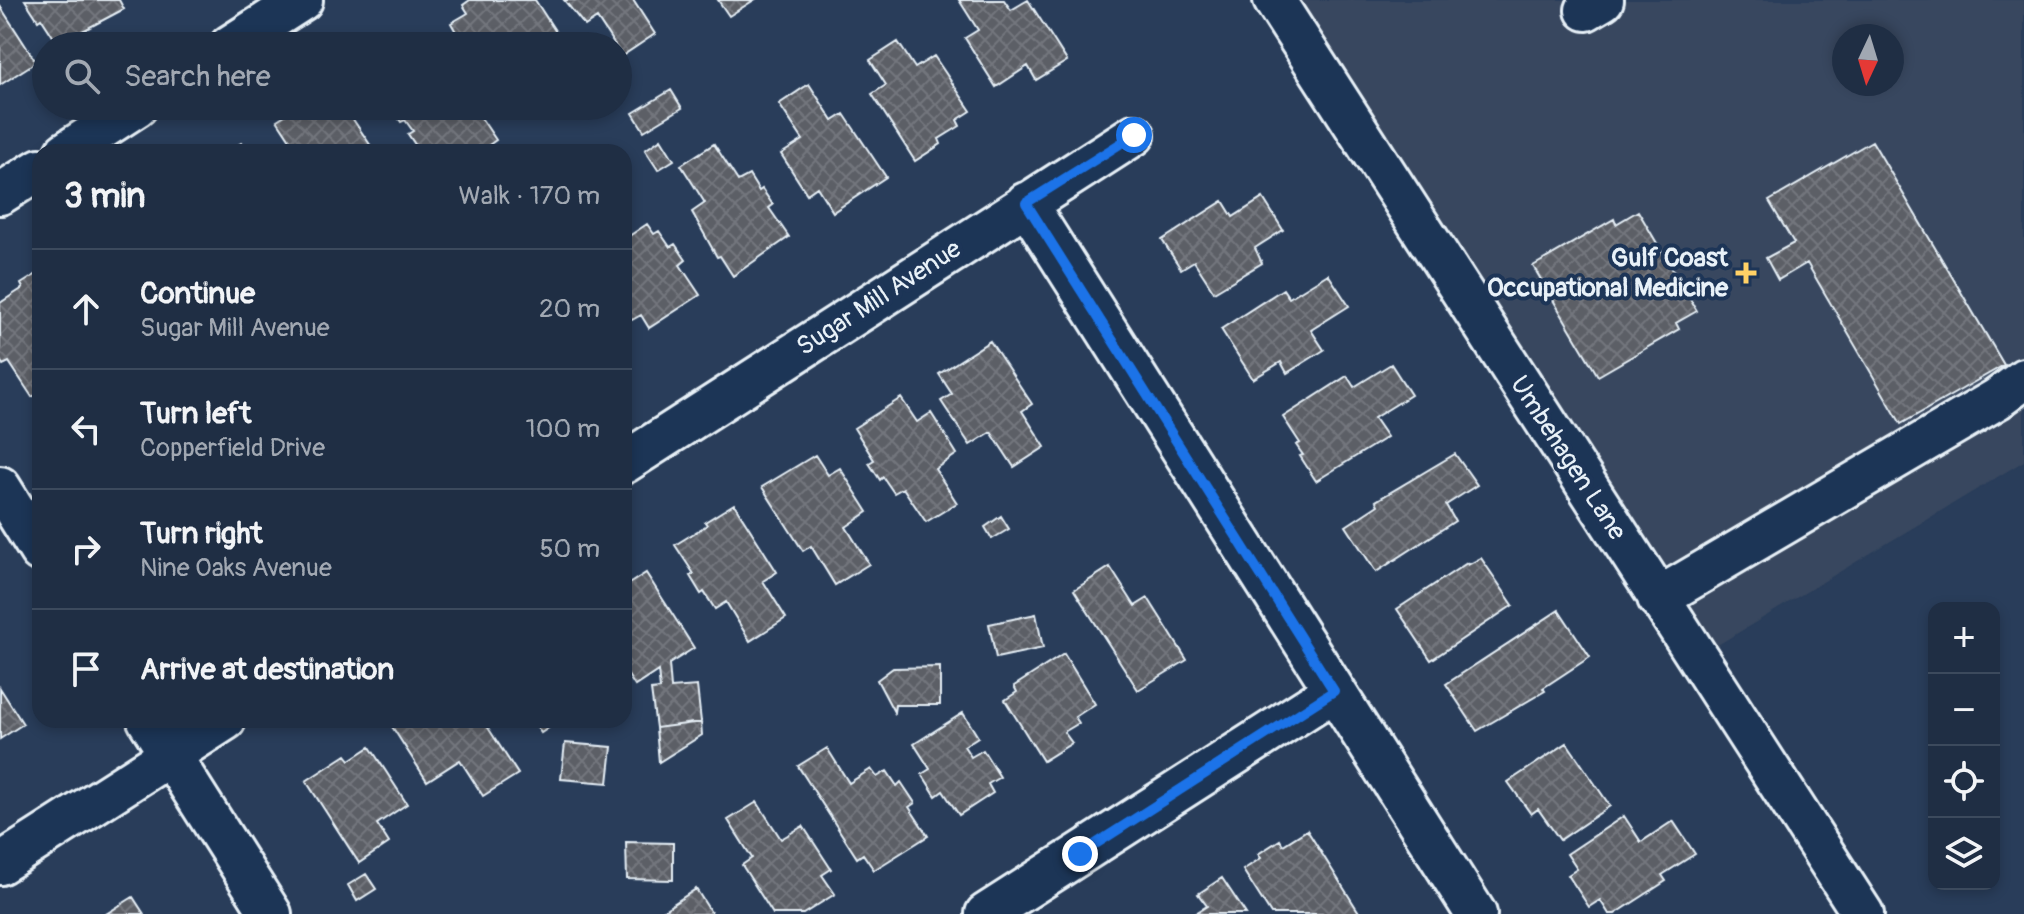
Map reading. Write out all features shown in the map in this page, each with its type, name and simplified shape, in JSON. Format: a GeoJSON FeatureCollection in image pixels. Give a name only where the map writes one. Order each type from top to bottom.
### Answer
{"type":"FeatureCollection","features":[{"type":"Feature","properties":{"kind":"street"},"geometry":{"type":"LineString","coordinates":[[252,32],[302,0]]}},
{"type":"Feature","properties":{"kind":"street","name":"Umbehagen Lane"},"geometry":{"type":"LineString","coordinates":[[1274,0],[1863,914]]}},
{"type":"Feature","properties":{"kind":"street"},"geometry":{"type":"LineString","coordinates":[[78,144],[115,120]]}},
{"type":"Feature","properties":{"kind":"street","name":"Sugar Mill Avenue"},"geometry":{"type":"LineString","coordinates":[[632,458],[1134,135]]}},
{"type":"Feature","properties":{"kind":"street"},"geometry":{"type":"LineString","coordinates":[[0,194],[32,174]]}},
{"type":"Feature","properties":{"kind":"street"},"geometry":{"type":"LineString","coordinates":[[1026,203],[1476,914]]}},
{"type":"Feature","properties":{"kind":"street"},"geometry":{"type":"LineString","coordinates":[[1658,598],[1997,399],[2024,379]]}},
{"type":"Feature","properties":{"kind":"street"},"geometry":{"type":"LineString","coordinates":[[0,487],[32,538]]}},
{"type":"Feature","properties":{"kind":"street"},"geometry":{"type":"LineString","coordinates":[[986,914],[1334,691]]}},
{"type":"Feature","properties":{"kind":"street"},"geometry":{"type":"LineString","coordinates":[[153,728],[271,914]]}},
{"type":"Feature","properties":{"kind":"street"},"geometry":{"type":"LineString","coordinates":[[0,864],[212,728]]}},
{"type":"Feature","properties":{"kind":"shaded area","name":"Gulf Coast Occupational Medicine"},"geometry":{"type":"Polygon","coordinates":[[[1292,0],[2024,0],[2024,461],[1711,649],[1292,0]]]}},
{"type":"Feature","properties":{"kind":"building"},"geometry":{"type":"Polygon","coordinates":[[[25,0],[119,0],[124,9],[81,32],[50,32],[41,18],[38,20],[25,0]]]}},
{"type":"Feature","properties":{"kind":"building"},"geometry":{"type":"Polygon","coordinates":[[[470,0],[535,0],[556,32],[456,32],[451,23],[468,13],[463,5],[470,0]]]}},
{"type":"Feature","properties":{"kind":"building"},"geometry":{"type":"Polygon","coordinates":[[[564,0],[633,0],[655,34],[632,49],[632,32],[606,32],[597,18],[585,26],[564,0]]]}},
{"type":"Feature","properties":{"kind":"building"},"geometry":{"type":"Polygon","coordinates":[[[718,0],[754,0],[729,16],[718,0]]]}},
{"type":"Feature","properties":{"kind":"building"},"geometry":{"type":"Polygon","coordinates":[[[959,0],[1004,0],[1011,10],[1028,0],[1067,61],[1036,80],[1028,66],[996,87],[965,38],[978,30],[959,0]]]}},
{"type":"Feature","properties":{"kind":"building"},"geometry":{"type":"Polygon","coordinates":[[[0,6],[32,56],[32,65],[0,85],[0,6]]]}},
{"type":"Feature","properties":{"kind":"building"},"geometry":{"type":"Polygon","coordinates":[[[898,42],[915,68],[934,56],[971,111],[957,120],[960,126],[939,139],[941,144],[915,161],[872,94],[886,85],[870,60],[898,42]]]}},
{"type":"Feature","properties":{"kind":"building"},"geometry":{"type":"Polygon","coordinates":[[[809,84],[833,121],[844,114],[886,177],[833,212],[817,187],[807,194],[781,154],[803,140],[779,104],[809,84]]]}},
{"type":"Feature","properties":{"kind":"building"},"geometry":{"type":"Polygon","coordinates":[[[671,90],[682,108],[644,131],[633,113],[671,90]]]}},
{"type":"Feature","properties":{"kind":"building"},"geometry":{"type":"Polygon","coordinates":[[[277,120],[353,120],[370,144],[293,144],[277,120]]]}},
{"type":"Feature","properties":{"kind":"building"},"geometry":{"type":"Polygon","coordinates":[[[405,120],[482,120],[496,140],[490,144],[415,144],[408,134],[413,131],[405,120]]]}},
{"type":"Feature","properties":{"kind":"building"},"geometry":{"type":"Polygon","coordinates":[[[661,139],[674,160],[658,170],[645,150],[661,139]]]}},
{"type":"Feature","properties":{"kind":"building"},"geometry":{"type":"Polygon","coordinates":[[[1872,141],[2004,365],[1901,424],[1807,263],[1778,280],[1766,258],[1794,243],[1769,201],[1872,141]]]}},
{"type":"Feature","properties":{"kind":"building"},"geometry":{"type":"Polygon","coordinates":[[[714,144],[738,181],[749,175],[759,191],[762,189],[773,205],[769,208],[789,237],[733,276],[720,256],[717,257],[692,212],[705,203],[681,165],[714,144]]]}},
{"type":"Feature","properties":{"kind":"building"},"geometry":{"type":"Polygon","coordinates":[[[1263,198],[1283,230],[1255,248],[1262,263],[1214,292],[1194,261],[1181,269],[1162,240],[1223,201],[1233,217],[1263,198]]]}},
{"type":"Feature","properties":{"kind":"building"},"geometry":{"type":"Polygon","coordinates":[[[1638,211],[1697,311],[1676,323],[1679,329],[1598,376],[1533,266],[1614,219],[1616,224],[1638,211]]]}},
{"type":"Feature","properties":{"kind":"building"},"geometry":{"type":"Polygon","coordinates":[[[647,224],[654,234],[659,231],[670,247],[675,244],[686,260],[680,265],[700,295],[649,328],[641,315],[632,320],[632,234],[647,224]]]}},
{"type":"Feature","properties":{"kind":"building"},"geometry":{"type":"Polygon","coordinates":[[[1328,274],[1349,306],[1311,330],[1324,350],[1287,373],[1281,362],[1253,379],[1221,329],[1283,289],[1289,298],[1328,274]]]}},
{"type":"Feature","properties":{"kind":"building"},"geometry":{"type":"Polygon","coordinates":[[[32,277],[32,397],[9,362],[3,365],[0,360],[0,303],[23,288],[21,284],[32,277]]]}},
{"type":"Feature","properties":{"kind":"building"},"geometry":{"type":"Polygon","coordinates":[[[990,341],[1032,404],[1022,411],[1045,447],[1014,467],[991,432],[970,445],[941,401],[952,394],[939,374],[990,341]]]}},
{"type":"Feature","properties":{"kind":"building"},"geometry":{"type":"Polygon","coordinates":[[[1391,364],[1411,395],[1374,418],[1387,437],[1316,481],[1300,456],[1303,455],[1296,445],[1300,443],[1283,417],[1347,376],[1354,387],[1391,364]]]}},
{"type":"Feature","properties":{"kind":"building"},"geometry":{"type":"Polygon","coordinates":[[[901,398],[917,422],[931,413],[957,454],[935,469],[957,503],[926,522],[903,488],[894,493],[883,477],[880,480],[869,463],[874,460],[854,428],[901,398]]]}},
{"type":"Feature","properties":{"kind":"building"},"geometry":{"type":"Polygon","coordinates":[[[1455,454],[1477,485],[1446,505],[1455,521],[1376,572],[1346,526],[1378,505],[1376,501],[1455,454]]]}},
{"type":"Feature","properties":{"kind":"building"},"geometry":{"type":"Polygon","coordinates":[[[815,455],[828,475],[840,468],[868,512],[846,527],[869,564],[835,585],[811,546],[803,551],[762,487],[815,455]]]}},
{"type":"Feature","properties":{"kind":"building"},"geometry":{"type":"Polygon","coordinates":[[[734,504],[777,572],[763,581],[786,618],[750,641],[726,602],[715,609],[704,592],[701,594],[690,576],[694,574],[675,545],[734,504]]]}},
{"type":"Feature","properties":{"kind":"building"},"geometry":{"type":"Polygon","coordinates":[[[1001,516],[1009,529],[992,539],[985,527],[1001,516]]]}},
{"type":"Feature","properties":{"kind":"building"},"geometry":{"type":"Polygon","coordinates":[[[1481,558],[1513,605],[1431,660],[1397,609],[1467,563],[1481,558]]]}},
{"type":"Feature","properties":{"kind":"building"},"geometry":{"type":"Polygon","coordinates":[[[1110,567],[1135,606],[1148,598],[1187,660],[1138,690],[1074,590],[1110,567]]]}},
{"type":"Feature","properties":{"kind":"building"},"geometry":{"type":"Polygon","coordinates":[[[646,573],[694,648],[669,664],[671,688],[697,686],[701,722],[656,728],[651,690],[660,689],[658,671],[635,686],[632,681],[632,582],[646,573]]]}},
{"type":"Feature","properties":{"kind":"building"},"geometry":{"type":"Polygon","coordinates":[[[1559,610],[1590,657],[1543,688],[1545,691],[1477,731],[1446,684],[1559,610]]]}},
{"type":"Feature","properties":{"kind":"building"},"geometry":{"type":"Polygon","coordinates":[[[1036,614],[1043,648],[996,658],[989,624],[1036,614]]]}},
{"type":"Feature","properties":{"kind":"building"},"geometry":{"type":"Polygon","coordinates":[[[1064,654],[1095,704],[1075,717],[1079,723],[1064,732],[1072,743],[1043,761],[1005,700],[1017,692],[1014,686],[1064,654]]]}},
{"type":"Feature","properties":{"kind":"building"},"geometry":{"type":"Polygon","coordinates":[[[940,667],[940,705],[895,705],[894,712],[877,680],[893,668],[940,667]]]}},
{"type":"Feature","properties":{"kind":"building"},"geometry":{"type":"Polygon","coordinates":[[[0,688],[23,724],[0,739],[0,688]]]}},
{"type":"Feature","properties":{"kind":"building"},"geometry":{"type":"Polygon","coordinates":[[[963,713],[978,737],[964,746],[971,757],[983,750],[1000,777],[988,784],[993,793],[959,815],[943,791],[936,796],[922,774],[930,769],[914,744],[963,713]]]}},
{"type":"Feature","properties":{"kind":"building"},"geometry":{"type":"Polygon","coordinates":[[[701,722],[702,735],[659,762],[656,728],[701,722]]]}},
{"type":"Feature","properties":{"kind":"building"},"geometry":{"type":"Polygon","coordinates":[[[393,728],[488,728],[518,774],[483,796],[460,760],[427,781],[393,728]]]}},
{"type":"Feature","properties":{"kind":"building"},"geometry":{"type":"Polygon","coordinates":[[[565,743],[612,747],[608,783],[561,779],[565,743]]]}},
{"type":"Feature","properties":{"kind":"building"},"geometry":{"type":"Polygon","coordinates":[[[1567,743],[1610,806],[1560,840],[1538,809],[1531,814],[1508,782],[1567,743]]]}},
{"type":"Feature","properties":{"kind":"building"},"geometry":{"type":"Polygon","coordinates":[[[370,747],[407,804],[377,824],[389,843],[359,863],[306,781],[346,755],[350,760],[370,747]]]}},
{"type":"Feature","properties":{"kind":"building"},"geometry":{"type":"Polygon","coordinates":[[[827,748],[849,783],[871,769],[877,777],[887,771],[897,786],[901,782],[915,803],[909,807],[928,836],[874,870],[863,854],[857,858],[798,766],[827,748]]]}},
{"type":"Feature","properties":{"kind":"building"},"geometry":{"type":"Polygon","coordinates":[[[757,802],[781,839],[803,826],[831,869],[822,875],[835,894],[803,914],[773,914],[742,865],[752,858],[728,820],[757,802]]]}},
{"type":"Feature","properties":{"kind":"building"},"geometry":{"type":"Polygon","coordinates":[[[1624,816],[1641,842],[1673,821],[1695,854],[1662,875],[1666,881],[1615,914],[1609,914],[1600,900],[1589,907],[1568,875],[1577,869],[1567,854],[1624,816]]]}},
{"type":"Feature","properties":{"kind":"building"},"geometry":{"type":"Polygon","coordinates":[[[1307,830],[1360,914],[1271,914],[1243,870],[1261,858],[1258,854],[1280,840],[1283,845],[1307,830]]]}},
{"type":"Feature","properties":{"kind":"building"},"geometry":{"type":"Polygon","coordinates":[[[626,842],[673,843],[673,880],[627,879],[626,842]]]}},
{"type":"Feature","properties":{"kind":"building"},"geometry":{"type":"Polygon","coordinates":[[[366,874],[376,889],[357,901],[348,885],[366,874]]]}},
{"type":"Feature","properties":{"kind":"building"},"geometry":{"type":"Polygon","coordinates":[[[1222,878],[1246,914],[1194,914],[1207,906],[1198,894],[1222,878]]]}},
{"type":"Feature","properties":{"kind":"building"},"geometry":{"type":"Polygon","coordinates":[[[696,889],[712,914],[658,914],[696,889]]]}},
{"type":"Feature","properties":{"kind":"building"},"geometry":{"type":"Polygon","coordinates":[[[133,897],[144,914],[106,914],[133,897]]]}},
{"type":"Feature","properties":{"kind":"place","name":"Gulf Coast Occupational Medicine"},"geometry":{"type":"Point","coordinates":[1746,273]}},
{"type":"Feature","properties":{"kind":"route"},"geometry":{"type":"LineString","coordinates":[[1080,854],[1334,691],[1026,203],[1134,135]]}}]}
